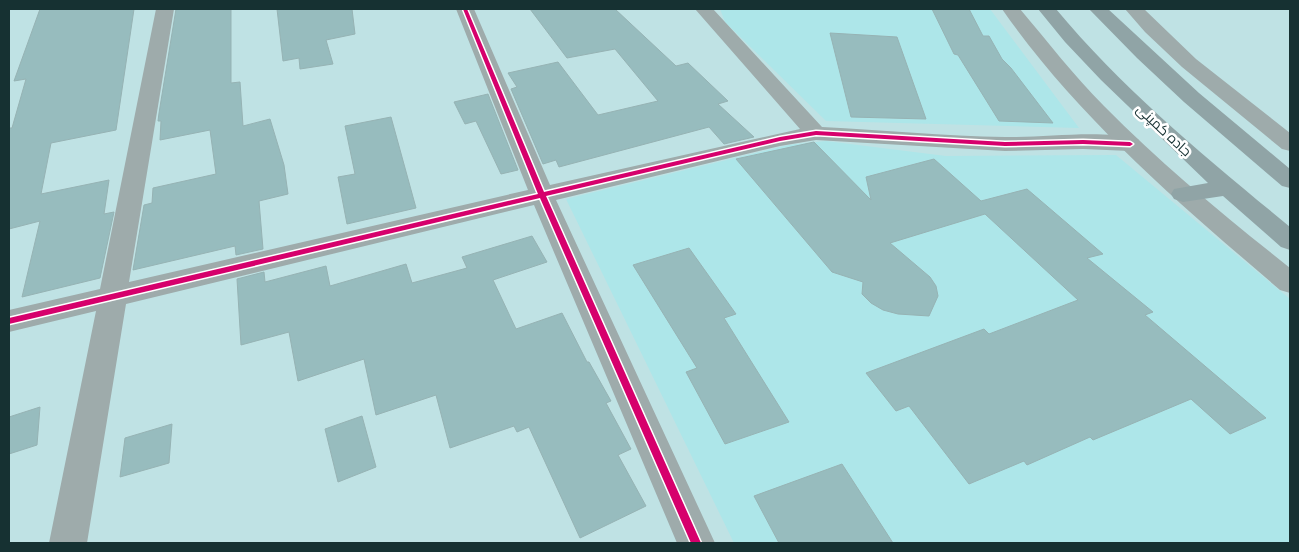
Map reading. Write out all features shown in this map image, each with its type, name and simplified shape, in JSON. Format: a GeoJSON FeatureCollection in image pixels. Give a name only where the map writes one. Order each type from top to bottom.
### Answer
{"type":"FeatureCollection","features":[{"type":"Feature","properties":{"kind":"highway","name":"جاده کمپنی"},"geometry":{"type":"LineString","coordinates":[[1047,9],[1067,34],[1154,122],[1227,188],[1290,241]]}},
{"type":"Feature","properties":{"kind":"highway"},"geometry":{"type":"LineString","coordinates":[[1098,9],[1136,48],[1213,117],[1290,181]]}},
{"type":"Feature","properties":{"kind":"highway"},"geometry":{"type":"LineString","coordinates":[[1183,194],[1227,188]]}},
{"type":"Feature","properties":{"kind":"street"},"geometry":{"type":"LineString","coordinates":[[68,543],[165,9]]}},
{"type":"Feature","properties":{"kind":"street"},"geometry":{"type":"LineString","coordinates":[[465,9],[542,195],[696,543]]}},
{"type":"Feature","properties":{"kind":"street"},"geometry":{"type":"LineString","coordinates":[[704,9],[816,132]]}},
{"type":"Feature","properties":{"kind":"street"},"geometry":{"type":"LineString","coordinates":[[1011,9],[1095,110],[1183,194],[1290,283]]}},
{"type":"Feature","properties":{"kind":"street"},"geometry":{"type":"LineString","coordinates":[[1134,9],[1155,33],[1290,144]]}},
{"type":"Feature","properties":{"kind":"street"},"geometry":{"type":"LineString","coordinates":[[9,321],[816,132],[1005,144],[1083,142],[1130,144]]}},
{"type":"Feature","properties":{"kind":"shaded area"},"geometry":{"type":"Polygon","coordinates":[[[720,9],[990,9],[1079,128],[826,121],[725,22],[720,9]]]}},
{"type":"Feature","properties":{"kind":"shaded area"},"geometry":{"type":"Polygon","coordinates":[[[826,141],[946,156],[1116,155],[1290,299],[1290,543],[734,543],[566,199],[789,145],[826,141]]]}},
{"type":"Feature","properties":{"kind":"building"},"geometry":{"type":"Polygon","coordinates":[[[40,9],[134,9],[116,130],[51,143],[41,194],[109,180],[104,214],[114,212],[100,278],[22,297],[40,221],[9,229],[9,128],[12,128],[26,79],[14,81],[40,9]]]}},
{"type":"Feature","properties":{"kind":"building"},"geometry":{"type":"Polygon","coordinates":[[[176,9],[231,9],[231,83],[240,82],[243,126],[270,119],[284,165],[288,194],[259,201],[263,249],[236,255],[235,246],[133,270],[144,205],[152,203],[153,188],[216,174],[210,130],[160,140],[161,121],[158,121],[176,9]]]}},
{"type":"Feature","properties":{"kind":"building"},"geometry":{"type":"Polygon","coordinates":[[[277,9],[352,9],[355,34],[326,40],[333,64],[300,69],[299,58],[283,61],[277,9]]]}},
{"type":"Feature","properties":{"kind":"building"},"geometry":{"type":"Polygon","coordinates":[[[530,9],[615,9],[676,66],[688,63],[728,101],[718,104],[754,137],[724,144],[709,127],[559,167],[556,160],[543,164],[511,89],[517,87],[508,73],[558,62],[598,115],[658,101],[615,49],[567,58],[530,9]]]}},
{"type":"Feature","properties":{"kind":"building"},"geometry":{"type":"Polygon","coordinates":[[[932,9],[969,9],[983,36],[989,36],[1002,59],[1053,123],[999,121],[958,55],[954,54],[932,9]]]}},
{"type":"Feature","properties":{"kind":"building"},"geometry":{"type":"Polygon","coordinates":[[[830,33],[897,37],[926,119],[851,117],[830,33]]]}},
{"type":"Feature","properties":{"kind":"building"},"geometry":{"type":"Polygon","coordinates":[[[488,94],[518,170],[501,174],[476,121],[465,124],[454,102],[488,94]]]}},
{"type":"Feature","properties":{"kind":"building"},"geometry":{"type":"Polygon","coordinates":[[[391,117],[416,208],[347,224],[338,177],[355,174],[345,126],[391,117]]]}},
{"type":"Feature","properties":{"kind":"building"},"geometry":{"type":"Polygon","coordinates":[[[814,142],[871,200],[866,177],[934,159],[981,201],[1027,189],[1103,254],[1087,258],[1153,312],[1145,315],[1266,418],[1230,434],[1191,399],[1093,440],[1090,437],[1027,465],[1024,461],[969,484],[909,406],[896,411],[866,373],[984,329],[989,334],[1078,300],[985,214],[890,243],[930,277],[936,286],[938,296],[929,316],[898,314],[883,310],[871,303],[862,294],[863,282],[832,272],[736,159],[814,142]]]}},
{"type":"Feature","properties":{"kind":"building"},"geometry":{"type":"Polygon","coordinates":[[[532,236],[547,262],[493,280],[516,329],[562,313],[587,362],[589,362],[611,401],[606,403],[631,449],[618,455],[646,506],[580,538],[529,427],[517,432],[514,426],[450,448],[436,395],[376,415],[364,359],[298,381],[289,332],[241,345],[237,279],[264,272],[265,282],[326,266],[330,286],[406,264],[412,283],[467,268],[462,257],[532,236]]]}},
{"type":"Feature","properties":{"kind":"building"},"geometry":{"type":"Polygon","coordinates":[[[689,248],[736,314],[724,318],[789,422],[725,444],[686,372],[697,368],[633,265],[689,248]]]}},
{"type":"Feature","properties":{"kind":"building"},"geometry":{"type":"Polygon","coordinates":[[[40,407],[37,445],[9,454],[9,417],[40,407]]]}},
{"type":"Feature","properties":{"kind":"building"},"geometry":{"type":"Polygon","coordinates":[[[362,416],[376,467],[338,482],[325,429],[362,416]]]}},
{"type":"Feature","properties":{"kind":"building"},"geometry":{"type":"Polygon","coordinates":[[[172,424],[169,463],[120,477],[125,438],[172,424]]]}},
{"type":"Feature","properties":{"kind":"building"},"geometry":{"type":"Polygon","coordinates":[[[842,464],[893,543],[779,543],[754,496],[842,464]]]}},
{"type":"Feature","properties":{"kind":"cycle path"},"geometry":{"type":"LineString","coordinates":[[465,9],[542,195],[696,543]]}},
{"type":"Feature","properties":{"kind":"cycle path"},"geometry":{"type":"LineString","coordinates":[[9,321],[780,139],[816,133],[1005,144],[1083,142],[1130,144]]}}]}
